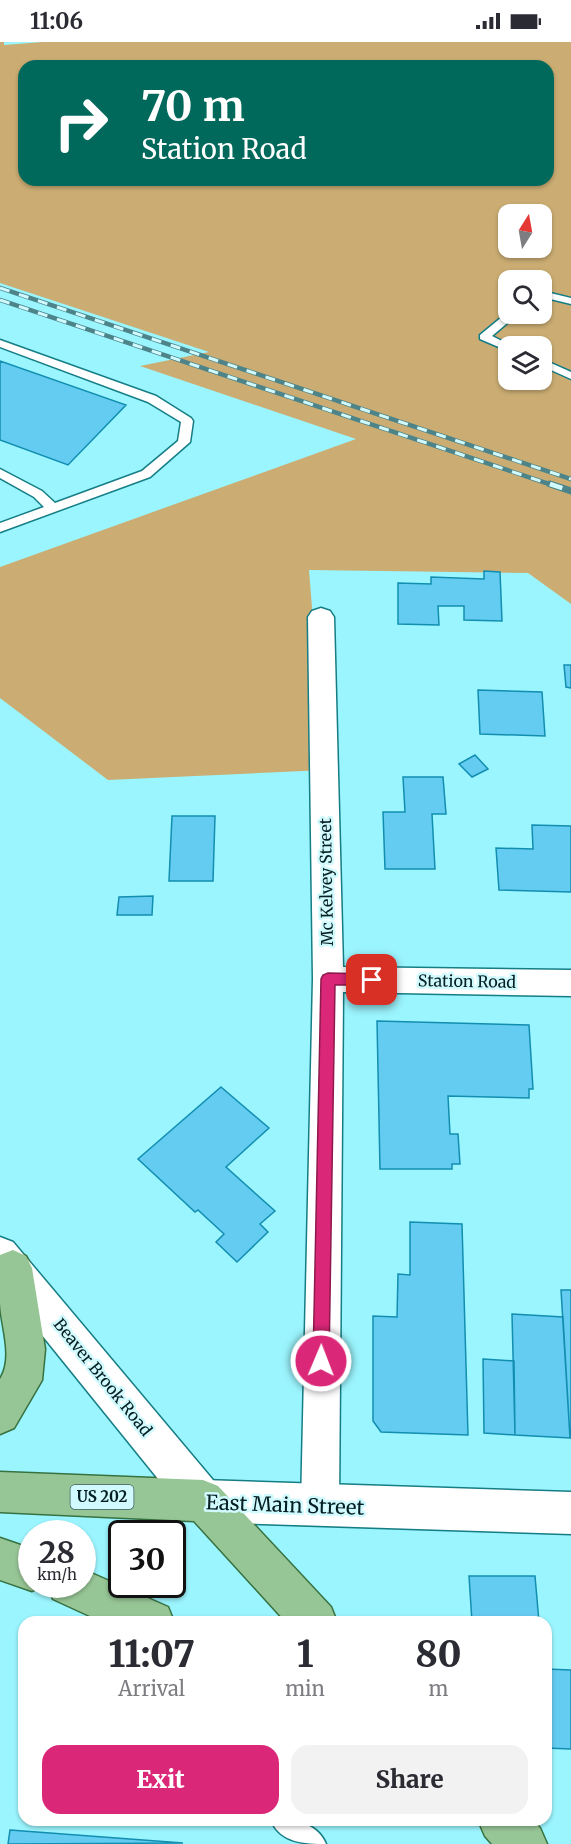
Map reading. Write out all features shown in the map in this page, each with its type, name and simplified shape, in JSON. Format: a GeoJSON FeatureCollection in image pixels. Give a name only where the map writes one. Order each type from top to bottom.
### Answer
{"type":"FeatureCollection","features":[{"type":"Feature","properties":{"kind":"main road"},"geometry":{"type":"LineString","coordinates":[[0,1414],[22,1380],[26,1349],[6,1261]]}},
{"type":"Feature","properties":{"kind":"main road","name":"Beaver Brook Road"},"geometry":{"type":"LineString","coordinates":[[6,1261],[203,1501]]}},
{"type":"Feature","properties":{"kind":"main road","name":"East Main Street"},"geometry":{"type":"LineString","coordinates":[[0,1492],[320,1506],[571,1513]]}},
{"type":"Feature","properties":{"kind":"main road"},"geometry":{"type":"LineString","coordinates":[[203,1501],[310,1616]]}},
{"type":"Feature","properties":{"kind":"main road"},"geometry":{"type":"LineString","coordinates":[[0,1559],[18,1565]]}},
{"type":"Feature","properties":{"kind":"main road"},"geometry":{"type":"LineString","coordinates":[[96,1597],[140,1616]]}},
{"type":"Feature","properties":{"kind":"main road"},"geometry":{"type":"LineString","coordinates":[[507,1826],[524,1844]]}},
{"type":"Feature","properties":{"kind":"street","name":"Mc Kelvey Street"},"geometry":{"type":"LineString","coordinates":[[320,1506],[328,979],[321,617]]}},
{"type":"Feature","properties":{"kind":"street","name":"Station Road"},"geometry":{"type":"LineString","coordinates":[[328,979],[571,983]]}},
{"type":"Feature","properties":{"kind":"lane"},"geometry":{"type":"LineString","coordinates":[[552,297],[571,302]]}},
{"type":"Feature","properties":{"kind":"lane"},"geometry":{"type":"LineString","coordinates":[[498,343],[484,337],[500,324]]}},
{"type":"Feature","properties":{"kind":"lane"},"geometry":{"type":"LineString","coordinates":[[0,344],[152,399],[187,421],[184,442],[146,474],[0,528]]}},
{"type":"Feature","properties":{"kind":"lane"},"geometry":{"type":"LineString","coordinates":[[552,367],[571,376]]}},
{"type":"Feature","properties":{"kind":"lane"},"geometry":{"type":"LineString","coordinates":[[0,473],[38,494],[53,508]]}},
{"type":"Feature","properties":{"kind":"lane"},"geometry":{"type":"LineString","coordinates":[[290,1826],[316,1844]]}},
{"type":"Feature","properties":{"kind":"shaded area"},"geometry":{"type":"Polygon","coordinates":[[[0,42],[4,42],[4,45],[43,42],[571,42],[571,604],[528,573],[309,570],[325,770],[108,780],[0,698],[0,567],[356,439],[140,366],[209,352],[0,283],[0,42]]]}},
{"type":"Feature","properties":{"kind":"building"},"geometry":{"type":"Polygon","coordinates":[[[0,361],[126,405],[68,465],[0,440],[0,361]]]}},
{"type":"Feature","properties":{"kind":"building"},"geometry":{"type":"Polygon","coordinates":[[[484,571],[500,572],[502,621],[464,620],[464,606],[438,606],[439,625],[398,624],[398,583],[431,584],[431,577],[484,579],[484,571]]]}},
{"type":"Feature","properties":{"kind":"building"},"geometry":{"type":"Polygon","coordinates":[[[564,665],[571,665],[571,688],[566,687],[564,665]]]}},
{"type":"Feature","properties":{"kind":"building"},"geometry":{"type":"Polygon","coordinates":[[[478,690],[542,692],[545,736],[480,734],[478,690]]]}},
{"type":"Feature","properties":{"kind":"building"},"geometry":{"type":"Polygon","coordinates":[[[475,755],[488,769],[472,777],[459,764],[475,755]]]}},
{"type":"Feature","properties":{"kind":"building"},"geometry":{"type":"Polygon","coordinates":[[[403,777],[443,777],[446,814],[432,814],[435,869],[385,869],[383,812],[405,812],[403,777]]]}},
{"type":"Feature","properties":{"kind":"building"},"geometry":{"type":"Polygon","coordinates":[[[172,816],[215,816],[213,881],[169,881],[172,816]]]}},
{"type":"Feature","properties":{"kind":"building"},"geometry":{"type":"Polygon","coordinates":[[[532,825],[571,826],[571,892],[499,890],[496,848],[533,849],[532,825]]]}},
{"type":"Feature","properties":{"kind":"building"},"geometry":{"type":"Polygon","coordinates":[[[153,896],[152,915],[117,915],[119,897],[153,896]]]}},
{"type":"Feature","properties":{"kind":"building"},"geometry":{"type":"Polygon","coordinates":[[[377,1021],[529,1025],[533,1089],[529,1089],[529,1098],[448,1096],[450,1134],[458,1134],[460,1164],[452,1164],[452,1169],[380,1169],[377,1021]]]}},
{"type":"Feature","properties":{"kind":"building"},"geometry":{"type":"Polygon","coordinates":[[[221,1087],[269,1128],[226,1167],[275,1211],[260,1224],[268,1232],[237,1262],[216,1242],[224,1234],[198,1210],[195,1212],[138,1159],[221,1087]]]}},
{"type":"Feature","properties":{"kind":"building"},"geometry":{"type":"Polygon","coordinates":[[[410,1222],[462,1224],[468,1435],[381,1432],[373,1421],[373,1316],[397,1317],[398,1274],[410,1275],[410,1222]]]}},
{"type":"Feature","properties":{"kind":"building"},"geometry":{"type":"Polygon","coordinates":[[[561,1290],[571,1290],[571,1438],[570,1438],[561,1290]]]}},
{"type":"Feature","properties":{"kind":"building"},"geometry":{"type":"Polygon","coordinates":[[[512,1314],[563,1317],[570,1438],[515,1435],[512,1314]]]}},
{"type":"Feature","properties":{"kind":"building"},"geometry":{"type":"Polygon","coordinates":[[[483,1359],[514,1361],[515,1435],[484,1433],[483,1359]]]}},
{"type":"Feature","properties":{"kind":"building"},"geometry":{"type":"Polygon","coordinates":[[[469,1576],[535,1576],[538,1616],[472,1616],[469,1576]]]}},
{"type":"Feature","properties":{"kind":"building"},"geometry":{"type":"Polygon","coordinates":[[[552,1669],[571,1670],[571,1749],[552,1748],[552,1669]]]}},
{"type":"Feature","properties":{"kind":"building"},"geometry":{"type":"Polygon","coordinates":[[[10,1830],[183,1843],[8,1844],[10,1830]]]}},
{"type":"Feature","properties":{"kind":"railway"},"geometry":{"type":"LineString","coordinates":[[0,288],[571,479]]}},
{"type":"Feature","properties":{"kind":"railway"},"geometry":{"type":"LineString","coordinates":[[0,300],[555,486]]}},
{"type":"Feature","properties":{"kind":"railway"},"geometry":{"type":"LineString","coordinates":[[550,484],[571,491]]}},
{"type":"Feature","properties":{"kind":"route"},"geometry":{"type":"LineString","coordinates":[[321,1361],[328,979],[372,980]]}}]}
